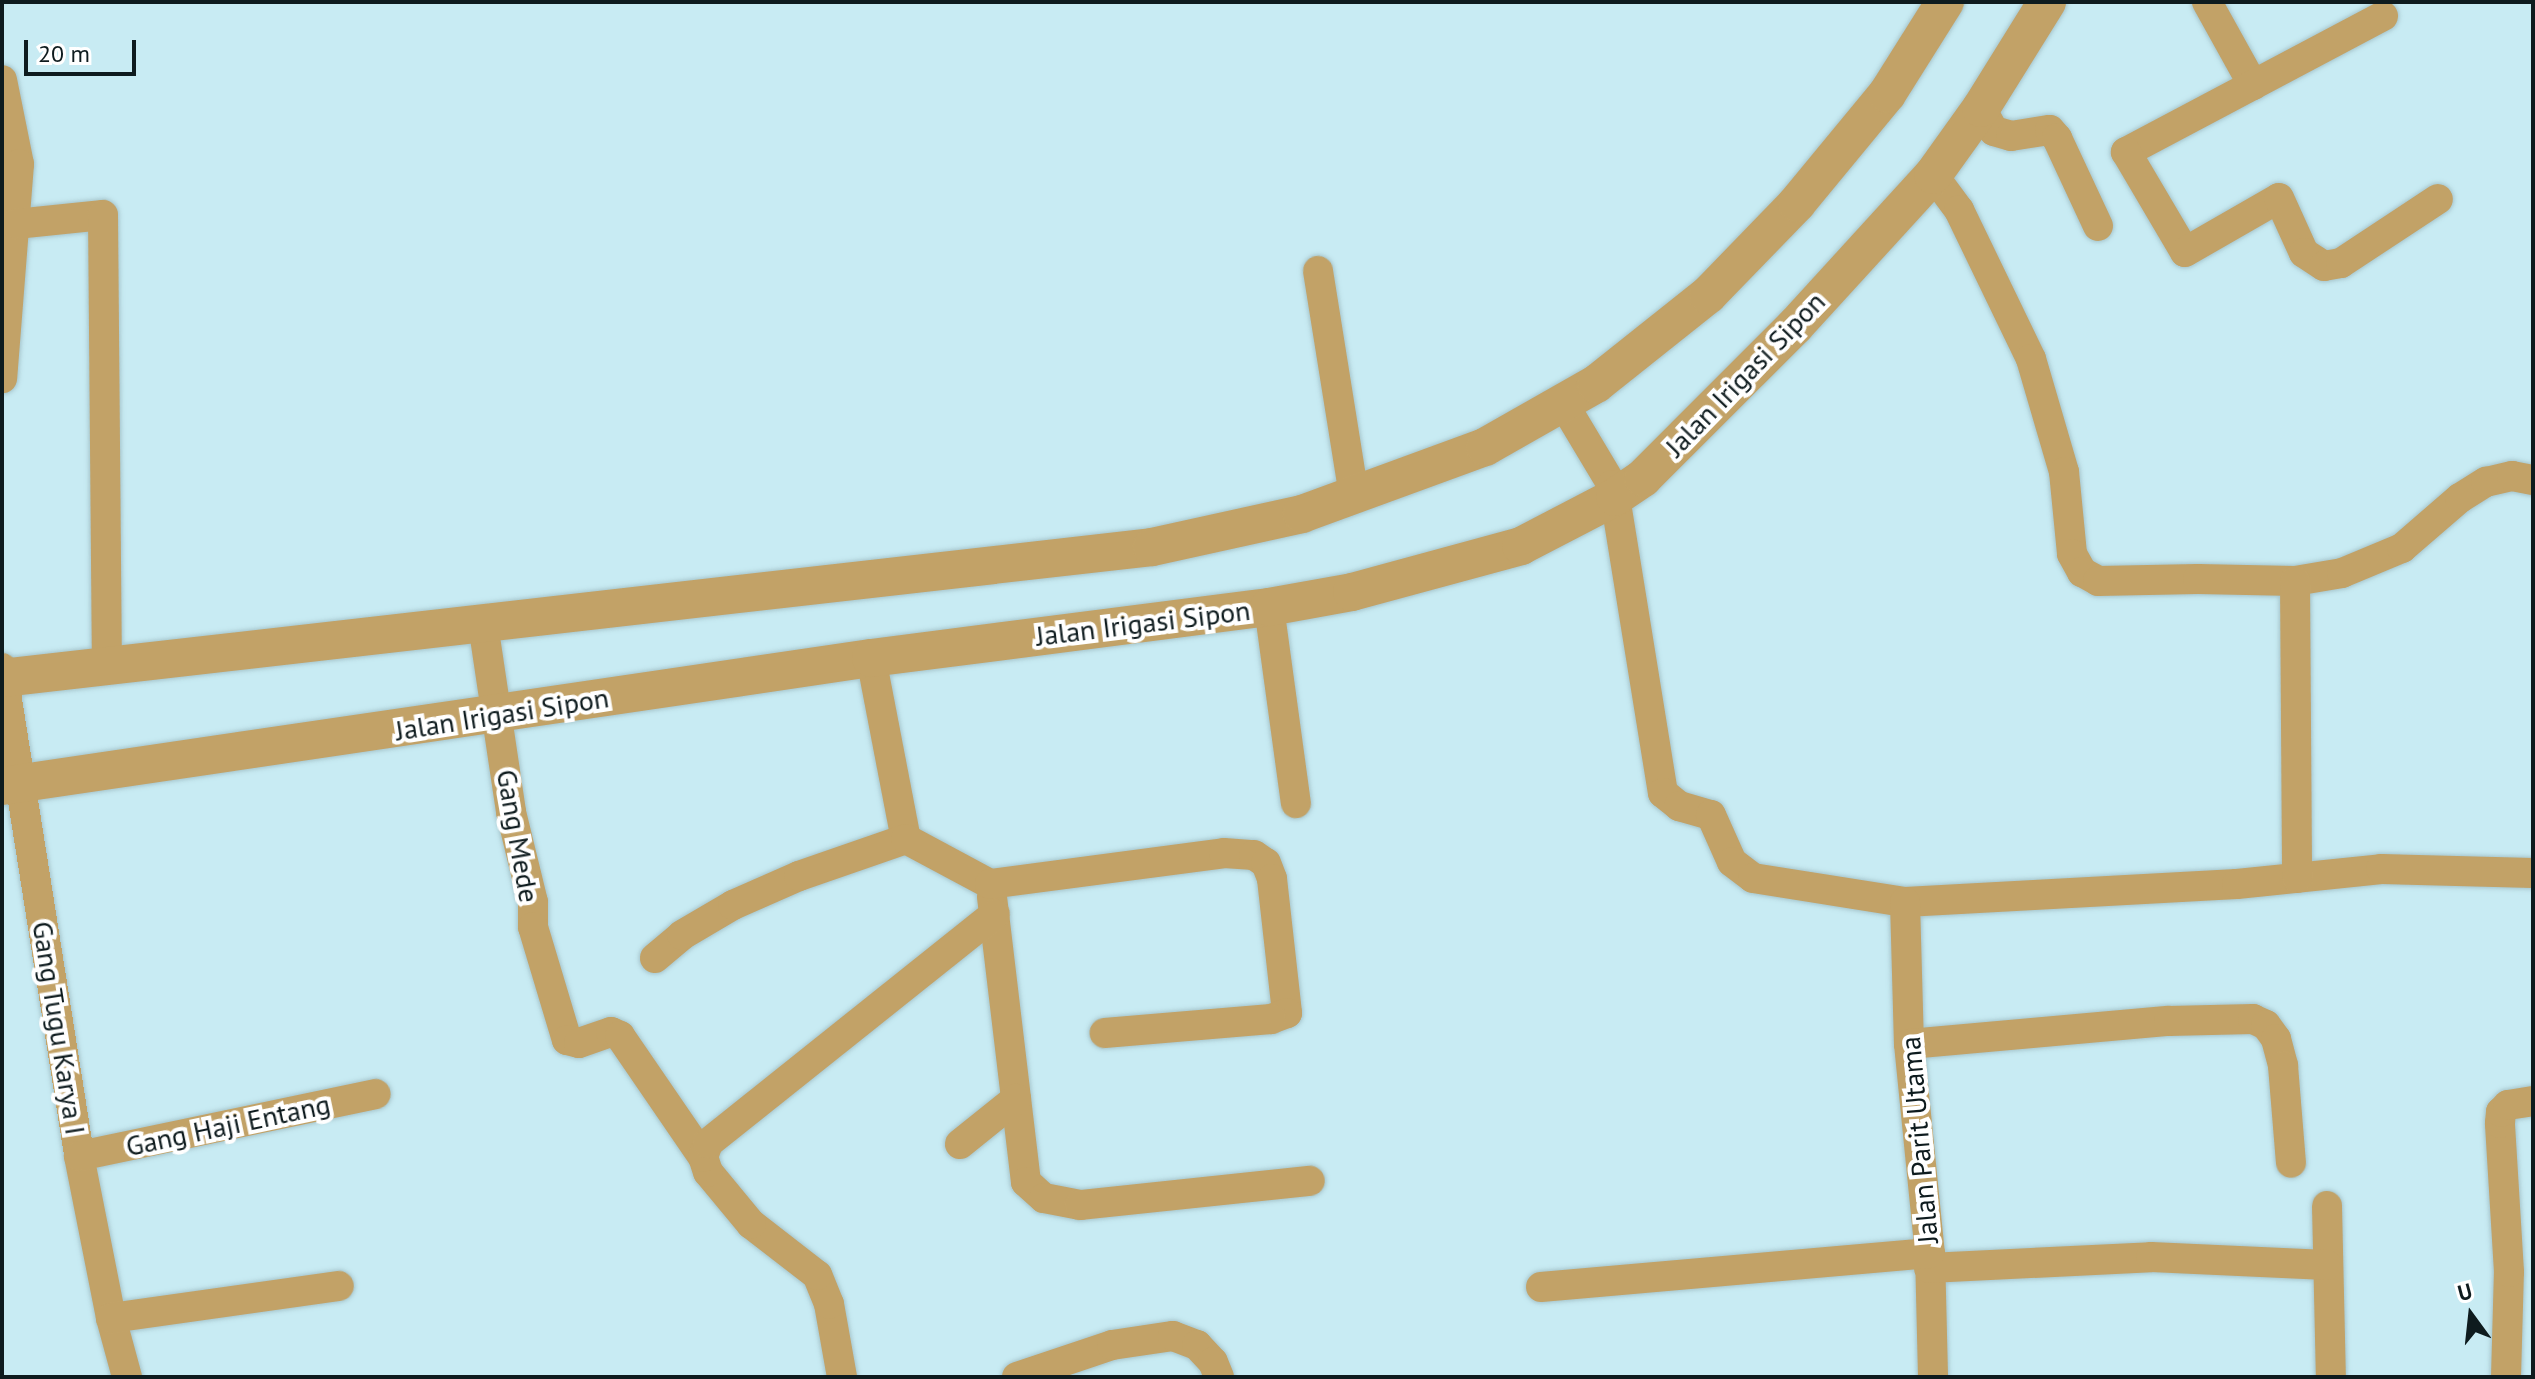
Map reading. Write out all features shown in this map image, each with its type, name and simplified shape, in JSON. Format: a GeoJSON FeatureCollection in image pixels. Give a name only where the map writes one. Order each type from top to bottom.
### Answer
{"type":"FeatureCollection","features":[{"type":"Feature","properties":{"kind":"street"},"geometry":{"type":"LineString","coordinates":[[3,679],[107,666],[485,635],[1152,547],[1302,514],[1485,447],[1567,410],[1708,295],[1797,203],[1887,94],[1945,2]]}},
{"type":"Feature","properties":{"kind":"street","name":"Jalan Irigasi Sipon"},"geometry":{"type":"LineString","coordinates":[[13,779],[496,702],[1269,607],[1352,592],[1521,546],[1614,491],[1643,478],[1795,326],[1933,175],[1981,108],[2047,2]]}},
{"type":"Feature","properties":{"kind":"street"},"geometry":{"type":"LineString","coordinates":[[2207,2],[2253,85]]}},
{"type":"Feature","properties":{"kind":"street"},"geometry":{"type":"LineString","coordinates":[[2383,16],[2126,152],[2185,252],[2279,198],[2304,253],[2324,266],[2341,263],[2438,199]]}},
{"type":"Feature","properties":{"kind":"street"},"geometry":{"type":"LineString","coordinates":[[2,80],[19,164],[2,378]]}},
{"type":"Feature","properties":{"kind":"street"},"geometry":{"type":"LineString","coordinates":[[1981,108],[1994,131],[2011,136],[2050,130],[2057,138],[2098,226]]}},
{"type":"Feature","properties":{"kind":"street"},"geometry":{"type":"LineString","coordinates":[[1933,175],[1959,210],[2031,359],[2064,472],[2072,554],[2082,572],[2098,581],[2119,584],[2198,579],[2295,581],[2342,573],[2402,548],[2460,498],[2486,482],[2512,476],[2533,480]]}},
{"type":"Feature","properties":{"kind":"street"},"geometry":{"type":"LineString","coordinates":[[16,224],[103,215],[107,666]]}},
{"type":"Feature","properties":{"kind":"street"},"geometry":{"type":"LineString","coordinates":[[1318,271],[1354,495]]}},
{"type":"Feature","properties":{"kind":"street"},"geometry":{"type":"LineString","coordinates":[[1567,410],[1614,491],[1663,793],[1679,806],[1711,815],[1732,862],[1753,878],[1905,902],[2297,878],[2381,869],[2533,873]]}},
{"type":"Feature","properties":{"kind":"street"},"geometry":{"type":"LineString","coordinates":[[2295,581],[2297,878]]}},
{"type":"Feature","properties":{"kind":"street"},"geometry":{"type":"LineString","coordinates":[[1269,607],[1296,803]]}},
{"type":"Feature","properties":{"kind":"street","name":"Gang Mede"},"geometry":{"type":"LineString","coordinates":[[485,635],[511,812],[533,902],[533,927],[567,1040],[571,1043],[601,1033],[620,1036],[703,1157]]}},
{"type":"Feature","properties":{"kind":"street"},"geometry":{"type":"LineString","coordinates":[[871,658],[906,839]]}},
{"type":"Feature","properties":{"kind":"street","name":"Gang Tugu Karya I"},"geometry":{"type":"LineString","coordinates":[[3,679],[13,779],[79,1156],[111,1318],[127,1377]]}},
{"type":"Feature","properties":{"kind":"street"},"geometry":{"type":"LineString","coordinates":[[655,958],[682,935],[733,905],[799,876],[906,839],[990,884],[1224,853],[1254,855],[1266,863],[1272,879],[1287,1013],[1271,1019],[1105,1033]]}},
{"type":"Feature","properties":{"kind":"street"},"geometry":{"type":"LineString","coordinates":[[990,884],[1026,1182],[1044,1198],[1080,1205],[1310,1181]]}},
{"type":"Feature","properties":{"kind":"street","name":"Jalan Parit Utama"},"geometry":{"type":"LineString","coordinates":[[1905,902],[1909,1044],[1929,1260],[1933,1377]]}},
{"type":"Feature","properties":{"kind":"street"},"geometry":{"type":"LineString","coordinates":[[842,1377],[829,1304],[817,1275],[751,1224],[708,1172],[703,1157],[708,1143],[995,914]]}},
{"type":"Feature","properties":{"kind":"street"},"geometry":{"type":"LineString","coordinates":[[1909,1044],[2169,1021],[2253,1019],[2266,1025],[2276,1039],[2283,1066],[2291,1163]]}},
{"type":"Feature","properties":{"kind":"street","name":"Gang Haji Entang"},"geometry":{"type":"LineString","coordinates":[[79,1156],[376,1094]]}},
{"type":"Feature","properties":{"kind":"street"},"geometry":{"type":"LineString","coordinates":[[960,1144],[1016,1099]]}},
{"type":"Feature","properties":{"kind":"street"},"geometry":{"type":"LineString","coordinates":[[2506,1377],[2509,1272],[2501,1112],[2508,1105],[2533,1101]]}},
{"type":"Feature","properties":{"kind":"street"},"geometry":{"type":"LineString","coordinates":[[2327,1206],[2331,1377]]}},
{"type":"Feature","properties":{"kind":"street"},"geometry":{"type":"LineString","coordinates":[[1541,1287],[1929,1260],[2137,1257],[2327,1265]]}},
{"type":"Feature","properties":{"kind":"street"},"geometry":{"type":"LineString","coordinates":[[111,1318],[339,1286]]}},
{"type":"Feature","properties":{"kind":"street"},"geometry":{"type":"LineString","coordinates":[[1017,1377],[1112,1345],[1173,1336],[1197,1345],[1213,1362],[1219,1377]]}}]}
